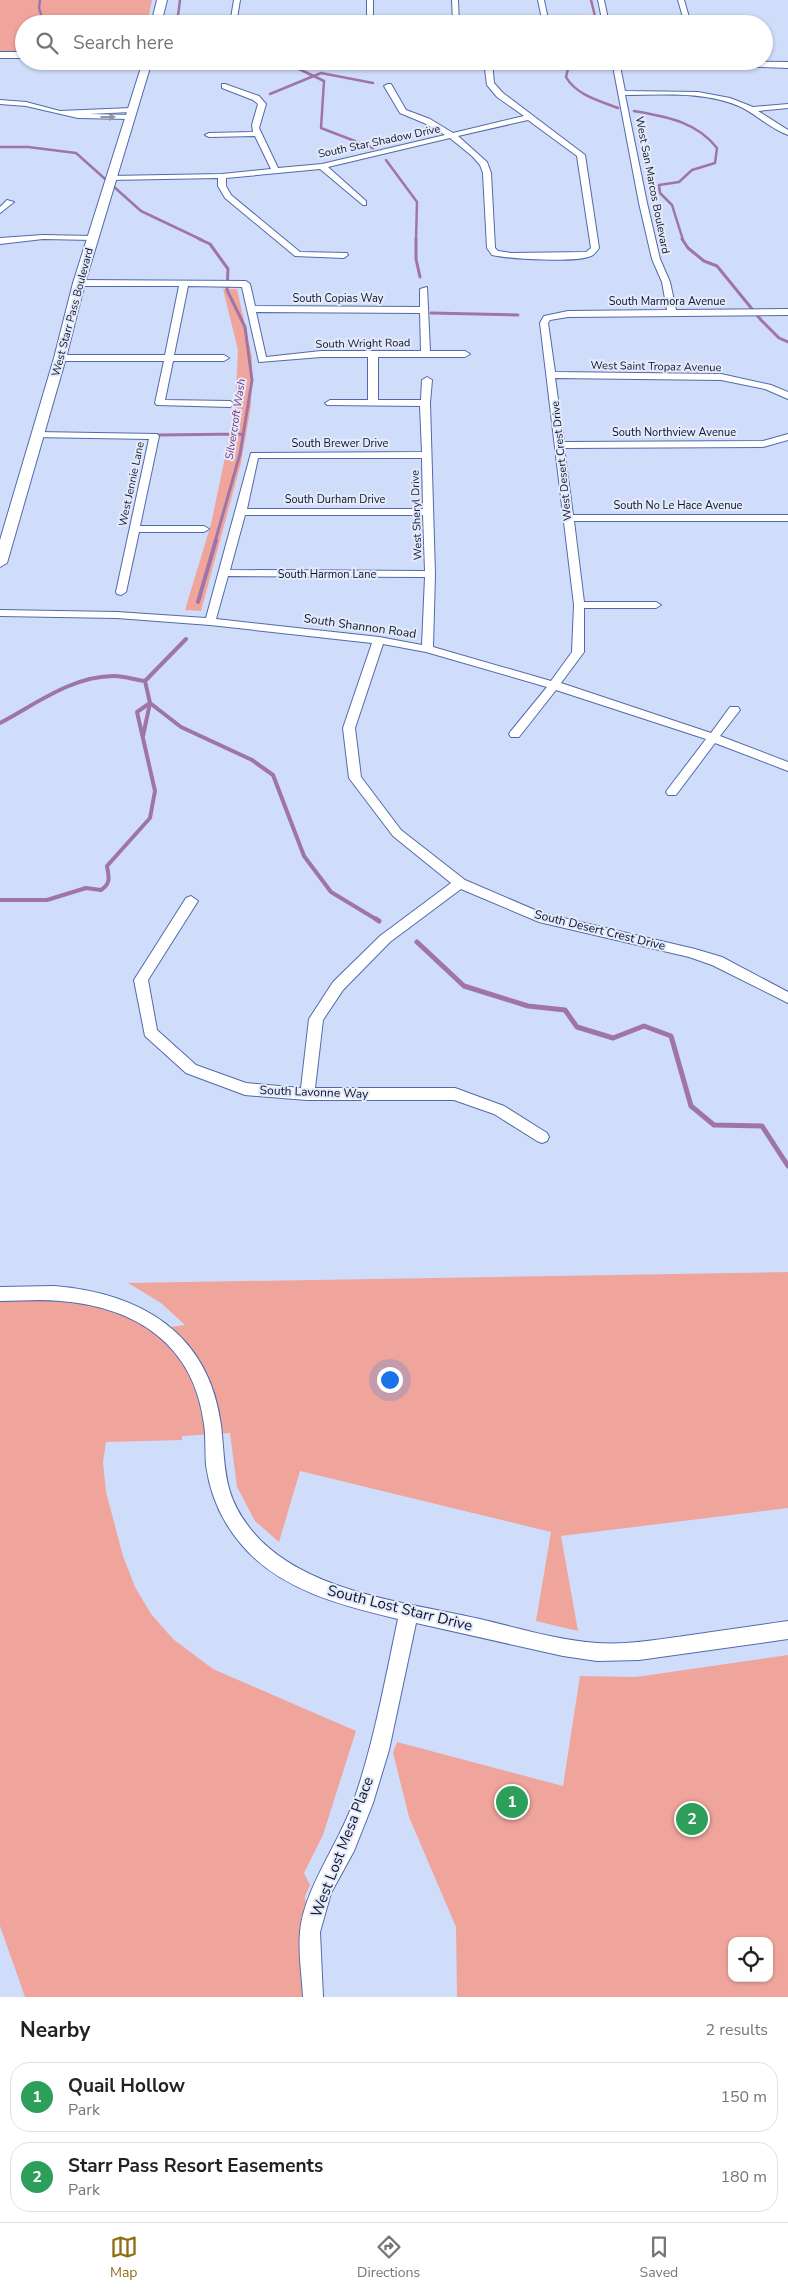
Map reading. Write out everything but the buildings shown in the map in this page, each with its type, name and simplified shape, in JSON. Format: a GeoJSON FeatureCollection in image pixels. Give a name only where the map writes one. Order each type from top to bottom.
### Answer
{"type":"FeatureCollection","features":[{"type":"Feature","properties":{"kind":"main road"},"geometry":{"type":"LineString","coordinates":[[158,15],[162,0]]}},
{"type":"Feature","properties":{"kind":"main road"},"geometry":{"type":"LineString","coordinates":[[0,55],[15,55]]}},
{"type":"Feature","properties":{"kind":"street"},"geometry":{"type":"LineString","coordinates":[[234,15],[237,0]]}},
{"type":"Feature","properties":{"kind":"street"},"geometry":{"type":"LineString","coordinates":[[370,0],[370,15]]}},
{"type":"Feature","properties":{"kind":"street"},"geometry":{"type":"LineString","coordinates":[[455,0],[456,15]]}},
{"type":"Feature","properties":{"kind":"street"},"geometry":{"type":"LineString","coordinates":[[541,0],[544,15]]}},
{"type":"Feature","properties":{"kind":"street"},"geometry":{"type":"LineString","coordinates":[[601,0],[604,15]]}},
{"type":"Feature","properties":{"kind":"street"},"geometry":{"type":"LineString","coordinates":[[681,0],[685,15]]}},
{"type":"Feature","properties":{"kind":"street"},"geometry":{"type":"LineString","coordinates":[[773,64],[788,65]]}},
{"type":"Feature","properties":{"kind":"street","name":"West Starr Pass Boulevard"},"geometry":{"type":"LineString","coordinates":[[0,563],[60,358],[79,283],[145,70]]}},
{"type":"Feature","properties":{"kind":"street"},"geometry":{"type":"LineString","coordinates":[[388,86],[403,111],[427,121],[454,137],[476,154],[484,164],[492,254],[511,256],[593,255],[594,248],[581,155],[500,95],[490,83],[489,70]]}},
{"type":"Feature","properties":{"kind":"street","name":"West San Marcos Boulevard"},"geometry":{"type":"LineString","coordinates":[[618,70],[643,204],[656,259],[666,282],[672,312]]}},
{"type":"Feature","properties":{"kind":"street"},"geometry":{"type":"LineString","coordinates":[[225,86],[256,98],[262,104],[262,111],[255,122],[256,134],[275,170]]}},
{"type":"Feature","properties":{"kind":"street"},"geometry":{"type":"LineString","coordinates":[[623,93],[688,93],[726,99],[751,110],[788,133]]}},
{"type":"Feature","properties":{"kind":"street"},"geometry":{"type":"LineString","coordinates":[[0,102],[26,104],[60,113],[130,114]]}},
{"type":"Feature","properties":{"kind":"street"},"geometry":{"type":"LineString","coordinates":[[751,110],[788,106]]}},
{"type":"Feature","properties":{"kind":"street","name":"South Star Shadow Drive"},"geometry":{"type":"LineString","coordinates":[[110,178],[222,176],[322,166],[454,137],[530,117]]}},
{"type":"Feature","properties":{"kind":"street"},"geometry":{"type":"LineString","coordinates":[[209,135],[256,134]]}},
{"type":"Feature","properties":{"kind":"street"},"geometry":{"type":"LineString","coordinates":[[322,166],[363,203]]}},
{"type":"Feature","properties":{"kind":"street"},"geometry":{"type":"LineString","coordinates":[[222,176],[222,186],[228,196],[296,255],[344,255]]}},
{"type":"Feature","properties":{"kind":"street"},"geometry":{"type":"LineString","coordinates":[[0,211],[10,202]]}},
{"type":"Feature","properties":{"kind":"street"},"geometry":{"type":"LineString","coordinates":[[0,242],[20,242],[43,237],[93,238]]}},
{"type":"Feature","properties":{"kind":"street"},"geometry":{"type":"LineString","coordinates":[[79,283],[246,284],[252,309]]}},
{"type":"Feature","properties":{"kind":"street"},"geometry":{"type":"LineString","coordinates":[[184,284],[160,403],[230,404]]}},
{"type":"Feature","properties":{"kind":"street"},"geometry":{"type":"LineString","coordinates":[[424,289],[426,354]]}},
{"type":"Feature","properties":{"kind":"street","name":"South Copias Way"},"geometry":{"type":"LineString","coordinates":[[252,309],[424,310]]}},
{"type":"Feature","properties":{"kind":"street","name":"South Wright Road"},"geometry":{"type":"LineString","coordinates":[[252,309],[262,360],[321,354],[465,354]]}},
{"type":"Feature","properties":{"kind":"street","name":"South Marmora Avenue"},"geometry":{"type":"LineString","coordinates":[[543,316],[672,312],[788,312]]}},
{"type":"Feature","properties":{"kind":"street","name":"West Desert Crest Drive"},"geometry":{"type":"LineString","coordinates":[[515,734],[554,686],[578,652],[579,605],[543,316]]}},
{"type":"Feature","properties":{"kind":"street"},"geometry":{"type":"LineString","coordinates":[[373,355],[373,403]]}},
{"type":"Feature","properties":{"kind":"street"},"geometry":{"type":"LineString","coordinates":[[60,358],[224,358]]}},
{"type":"Feature","properties":{"kind":"street","name":"West Saint Tropaz Avenue"},"geometry":{"type":"LineString","coordinates":[[551,375],[721,377],[768,386],[788,396]]}},
{"type":"Feature","properties":{"kind":"street","name":"West Sheryl Drive"},"geometry":{"type":"LineString","coordinates":[[426,380],[426,455],[430,574],[427,649]]}},
{"type":"Feature","properties":{"kind":"street"},"geometry":{"type":"LineString","coordinates":[[330,403],[425,403]]}},
{"type":"Feature","properties":{"kind":"street","name":"West Jennie Lane"},"geometry":{"type":"LineString","coordinates":[[37,435],[154,436],[122,592]]}},
{"type":"Feature","properties":{"kind":"street","name":"South Northview Avenue"},"geometry":{"type":"LineString","coordinates":[[560,445],[763,444],[788,437]]}},
{"type":"Feature","properties":{"kind":"street","name":"South Brewer Drive"},"geometry":{"type":"LineString","coordinates":[[242,512],[254,456],[426,455]]}},
{"type":"Feature","properties":{"kind":"street"},"geometry":{"type":"LineString","coordinates":[[210,622],[242,512]]}},
{"type":"Feature","properties":{"kind":"street","name":"South Durham Drive"},"geometry":{"type":"LineString","coordinates":[[242,512],[429,512]]}},
{"type":"Feature","properties":{"kind":"street","name":"South No Le Hace Avenue"},"geometry":{"type":"LineString","coordinates":[[567,518],[788,518]]}},
{"type":"Feature","properties":{"kind":"street"},"geometry":{"type":"LineString","coordinates":[[135,529],[204,529]]}},
{"type":"Feature","properties":{"kind":"street","name":"South Harmon Lane"},"geometry":{"type":"LineString","coordinates":[[224,573],[430,574]]}},
{"type":"Feature","properties":{"kind":"street"},"geometry":{"type":"LineString","coordinates":[[579,605],[656,605]]}},
{"type":"Feature","properties":{"kind":"street","name":"South Shannon Road"},"geometry":{"type":"LineString","coordinates":[[0,614],[117,615],[210,622],[379,640],[427,649],[554,686],[714,738],[788,767]]}},
{"type":"Feature","properties":{"kind":"street","name":"South Desert Crest Drive"},"geometry":{"type":"LineString","coordinates":[[379,640],[349,728],[355,778],[397,833],[460,883],[539,917],[690,952],[717,961],[788,998]]}},
{"type":"Feature","properties":{"kind":"street"},"geometry":{"type":"LineString","coordinates":[[672,792],[734,710]]}},
{"type":"Feature","properties":{"kind":"street"},"geometry":{"type":"LineString","coordinates":[[306,1094],[316,1019],[338,986],[386,939],[460,883]]}},
{"type":"Feature","properties":{"kind":"street","name":"South Lavonne Way"},"geometry":{"type":"LineString","coordinates":[[190,901],[142,980],[150,1032],[191,1069],[245,1089],[306,1094],[455,1094],[499,1110],[542,1136]]}},
{"type":"Feature","properties":{"kind":"street","name":"South Lost Starr Drive"},"geometry":{"type":"LineString","coordinates":[[0,1294],[72,1294],[124,1307],[158,1324],[184,1347],[202,1377],[212,1421],[215,1469],[221,1492],[238,1526],[254,1546],[286,1572],[325,1591],[563,1647],[597,1652],[639,1650],[788,1630]]}},
{"type":"Feature","properties":{"kind":"street","name":"West Lost Mesa Place"},"geometry":{"type":"LineString","coordinates":[[313,1997],[310,1932],[322,1889],[347,1844],[363,1803],[379,1750],[409,1612]]}},
{"type":"Feature","properties":{"kind":"shaded area"},"geometry":{"type":"Polygon","coordinates":[[[0,0],[152,0],[149,15],[15,15],[15,51],[0,51],[0,0]]]}},
{"type":"Feature","properties":{"kind":"shaded area"},"geometry":{"type":"Polygon","coordinates":[[[223,289],[237,289],[252,357],[251,406],[241,463],[201,611],[185,610],[211,524],[235,410],[238,350],[223,289]]]}},
{"type":"Feature","properties":{"kind":"shaded area"},"geometry":{"type":"Polygon","coordinates":[[[788,1272],[788,1508],[561,1536],[578,1631],[536,1621],[551,1532],[300,1471],[279,1542],[255,1521],[237,1487],[230,1433],[182,1436],[182,1440],[106,1442],[103,1462],[106,1492],[123,1556],[135,1587],[151,1614],[173,1639],[213,1669],[356,1731],[323,1835],[304,1873],[310,1885],[305,1896],[312,1997],[25,1997],[0,1926],[0,1294],[67,1294],[163,1328],[185,1325],[161,1303],[128,1283],[788,1272]]]}},
{"type":"Feature","properties":{"kind":"shaded area"},"geometry":{"type":"Polygon","coordinates":[[[788,1655],[788,1997],[457,1997],[456,1927],[409,1817],[393,1753],[397,1742],[563,1786],[580,1676],[636,1677],[788,1655]]]}},
{"type":"Feature","properties":{"kind":"waterway"},"geometry":{"type":"LineString","coordinates":[[40,0],[39,8],[41,15]]}},
{"type":"Feature","properties":{"kind":"waterway"},"geometry":{"type":"LineString","coordinates":[[178,15],[180,0]]}},
{"type":"Feature","properties":{"kind":"waterway"},"geometry":{"type":"LineString","coordinates":[[591,0],[595,15]]}},
{"type":"Feature","properties":{"kind":"waterway"},"geometry":{"type":"LineString","coordinates":[[301,70],[314,76]]}},
{"type":"Feature","properties":{"kind":"waterway"},"geometry":{"type":"LineString","coordinates":[[568,70],[566,77],[582,93],[618,108]]}},
{"type":"Feature","properties":{"kind":"waterway"},"geometry":{"type":"LineString","coordinates":[[314,76],[321,73],[373,83]]}},
{"type":"Feature","properties":{"kind":"waterway"},"geometry":{"type":"LineString","coordinates":[[270,94],[314,76]]}},
{"type":"Feature","properties":{"kind":"waterway"},"geometry":{"type":"LineString","coordinates":[[314,76],[324,81],[321,128],[373,148]]}},
{"type":"Feature","properties":{"kind":"waterway"},"geometry":{"type":"LineString","coordinates":[[634,111],[669,118],[690,126],[709,139],[717,148],[715,163],[692,170],[679,182],[659,185],[660,193],[672,205],[683,240]]}},
{"type":"Feature","properties":{"kind":"waterway","name":"Silvercroft Wash"},"geometry":{"type":"LineString","coordinates":[[0,147],[28,147],[76,153],[141,211],[202,240]]}},
{"type":"Feature","properties":{"kind":"waterway"},"geometry":{"type":"LineString","coordinates":[[386,160],[417,202],[416,240]]}},
{"type":"Feature","properties":{"kind":"waterway","name":"Silvercroft Wash"},"geometry":{"type":"LineString","coordinates":[[199,239],[210,244],[228,269],[227,290],[245,327],[252,380],[240,454],[215,542]]}},
{"type":"Feature","properties":{"kind":"waterway"},"geometry":{"type":"LineString","coordinates":[[682,239],[688,248],[704,261],[717,266],[761,320],[779,338],[788,342]]}},
{"type":"Feature","properties":{"kind":"waterway"},"geometry":{"type":"LineString","coordinates":[[416,240],[416,259],[420,277]]}},
{"type":"Feature","properties":{"kind":"waterway"},"geometry":{"type":"LineString","coordinates":[[431,313],[518,315]]}},
{"type":"Feature","properties":{"kind":"waterway"},"geometry":{"type":"LineString","coordinates":[[157,435],[243,434]]}},
{"type":"Feature","properties":{"kind":"waterway","name":"Silvercroft Wash"},"geometry":{"type":"LineString","coordinates":[[198,602],[216,540]]}},
{"type":"Feature","properties":{"kind":"waterway","name":"Silvercroft Wash"},"geometry":{"type":"LineString","coordinates":[[145,681],[186,639]]}},
{"type":"Feature","properties":{"kind":"waterway"},"geometry":{"type":"LineString","coordinates":[[0,723],[55,692],[84,681],[114,676],[145,681]]}},
{"type":"Feature","properties":{"kind":"waterway","name":"Silvercroft Wash"},"geometry":{"type":"LineString","coordinates":[[145,681],[150,703]]}},
{"type":"Feature","properties":{"kind":"waterway"},"geometry":{"type":"LineString","coordinates":[[0,900],[47,900],[86,888],[101,890],[106,885],[109,877],[107,866],[150,818],[155,791],[137,712],[150,703]]}},
{"type":"Feature","properties":{"kind":"waterway"},"geometry":{"type":"LineString","coordinates":[[143,736],[150,703]]}},
{"type":"Feature","properties":{"kind":"waterway","name":"Silvercroft Wash"},"geometry":{"type":"LineString","coordinates":[[150,703],[181,727],[252,760],[273,775],[304,856],[331,892],[379,921],[376,919]]}},
{"type":"Feature","properties":{"kind":"waterway","name":"Silvercroft Wash"},"geometry":{"type":"LineString","coordinates":[[417,942],[464,986],[528,1006],[565,1010],[577,1027],[613,1038],[644,1026],[671,1036],[691,1106],[714,1125],[762,1126],[788,1166]]}},
{"type":"Feature","properties":{"kind":"place","name":"Quail Hollow"},"geometry":{"type":"Point","coordinates":[512,1802]}},
{"type":"Feature","properties":{"kind":"place","name":"Starr Pass Resort Easements"},"geometry":{"type":"Point","coordinates":[692,1819]}}]}
